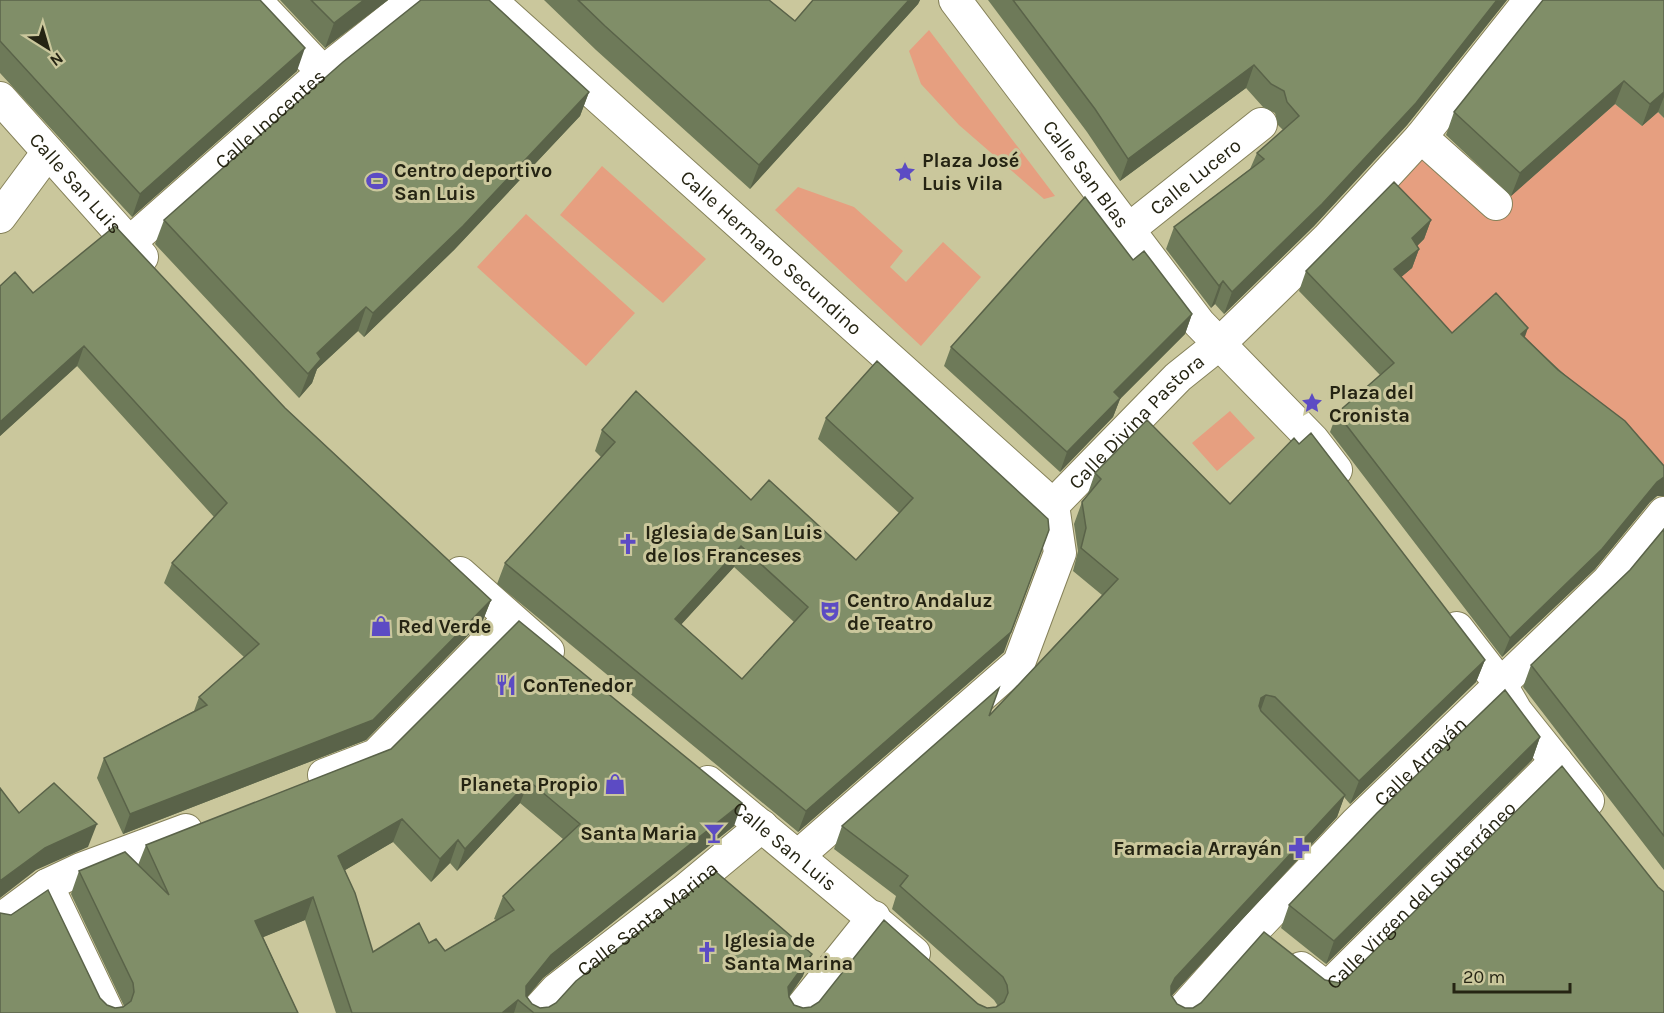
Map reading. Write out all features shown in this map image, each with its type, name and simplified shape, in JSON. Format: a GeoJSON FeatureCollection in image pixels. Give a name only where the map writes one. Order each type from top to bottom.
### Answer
{"type":"FeatureCollection","features":[{"type":"Feature","properties":{"kind":"street"},"geometry":{"type":"LineString","coordinates":[[255,0],[323,72]]}},
{"type":"Feature","properties":{"kind":"street","name":"Calle Inocentes"},"geometry":{"type":"LineString","coordinates":[[129,243],[323,72],[414,0]]}},
{"type":"Feature","properties":{"kind":"street","name":"Calle Hermano Secundino"},"geometry":{"type":"LineString","coordinates":[[490,0],[1053,505]]}},
{"type":"Feature","properties":{"kind":"street","name":"Calle San Blas"},"geometry":{"type":"LineString","coordinates":[[955,0],[1128,231],[1218,345],[1313,440],[1356,497]]}},
{"type":"Feature","properties":{"kind":"street","name":"Calle Divina Pastora"},"geometry":{"type":"LineString","coordinates":[[799,855],[1019,663],[1060,553],[1053,505],[1178,377],[1218,345],[1328,239],[1421,137],[1530,0]]}},
{"type":"Feature","properties":{"kind":"street","name":"Calle San Luis"},"geometry":{"type":"LineString","coordinates":[[0,98],[161,277]]}},
{"type":"Feature","properties":{"kind":"street","name":"Calle Lucero"},"geometry":{"type":"LineString","coordinates":[[1128,231],[1261,124]]}},
{"type":"Feature","properties":{"kind":"street"},"geometry":{"type":"LineString","coordinates":[[1421,137],[1496,204]]}},
{"type":"Feature","properties":{"kind":"street"},"geometry":{"type":"LineString","coordinates":[[0,217],[48,152]]}},
{"type":"Feature","properties":{"kind":"street","name":"Calle Arrayán"},"geometry":{"type":"LineString","coordinates":[[1180,1013],[1269,942],[1356,823],[1608,581],[1664,513]]}},
{"type":"Feature","properties":{"kind":"street"},"geometry":{"type":"LineString","coordinates":[[439,554],[509,619],[572,671]]}},
{"type":"Feature","properties":{"kind":"street"},"geometry":{"type":"LineString","coordinates":[[1437,601],[1501,685],[1516,711],[1606,825]]}},
{"type":"Feature","properties":{"kind":"street"},"geometry":{"type":"LineString","coordinates":[[300,785],[376,755],[509,619]]}},
{"type":"Feature","properties":{"kind":"street","name":"Calle Virgen del Subterráneo"},"geometry":{"type":"LineString","coordinates":[[1269,942],[1327,988],[1556,761]]}},
{"type":"Feature","properties":{"kind":"street","name":"Calle San Luis"},"geometry":{"type":"LineString","coordinates":[[690,767],[874,917],[932,969]]}},
{"type":"Feature","properties":{"kind":"street"},"geometry":{"type":"LineString","coordinates":[[0,921],[47,885],[81,869],[213,820]]}},
{"type":"Feature","properties":{"kind":"street","name":"Calle Santa Marina"},"geometry":{"type":"LineString","coordinates":[[535,1013],[556,990],[684,891],[762,826]]}},
{"type":"Feature","properties":{"kind":"street"},"geometry":{"type":"LineString","coordinates":[[47,885],[108,1013]]}},
{"type":"Feature","properties":{"kind":"street"},"geometry":{"type":"LineString","coordinates":[[797,1013],[874,917]]}},
{"type":"Feature","properties":{"kind":"shaded area"},"geometry":{"type":"Polygon","coordinates":[[[929,30],[1055,196],[1044,199],[959,125],[921,84],[909,51],[929,30]]]}},
{"type":"Feature","properties":{"kind":"shaded area"},"geometry":{"type":"Polygon","coordinates":[[[1615,104],[1642,126],[1658,112],[1664,118],[1664,493],[1445,431],[1358,222],[1423,147],[1504,202],[1615,104]]]}},
{"type":"Feature","properties":{"kind":"shaded area"},"geometry":{"type":"Polygon","coordinates":[[[602,166],[706,259],[663,303],[560,215],[602,166]]]}},
{"type":"Feature","properties":{"kind":"shaded area"},"geometry":{"type":"Polygon","coordinates":[[[798,187],[854,207],[903,251],[890,267],[906,282],[943,242],[981,277],[921,346],[775,210],[798,187]]]}},
{"type":"Feature","properties":{"kind":"shaded area"},"geometry":{"type":"Polygon","coordinates":[[[526,214],[635,313],[586,366],[477,267],[526,214]]]}},
{"type":"Feature","properties":{"kind":"shaded area"},"geometry":{"type":"Polygon","coordinates":[[[1230,411],[1255,438],[1217,471],[1192,443],[1230,411]]]}},
{"type":"Feature","properties":{"kind":"building"},"geometry":{"type":"Polygon","coordinates":[[[0,0],[260,0],[305,48],[140,194],[0,41],[0,0]]]}},
{"type":"Feature","properties":{"kind":"building"},"geometry":{"type":"Polygon","coordinates":[[[311,0],[364,0],[334,23],[311,0]]]}},
{"type":"Feature","properties":{"kind":"building","name":"Centro deportivo San Luis"},"geometry":{"type":"Polygon","coordinates":[[[421,0],[489,0],[589,92],[463,226],[373,313],[366,307],[317,353],[321,359],[308,374],[164,220],[343,62],[421,0]]]}},
{"type":"Feature","properties":{"kind":"building"},"geometry":{"type":"Polygon","coordinates":[[[578,0],[769,0],[795,21],[813,0],[909,0],[759,165],[578,0]]]}},
{"type":"Feature","properties":{"kind":"building"},"geometry":{"type":"Polygon","coordinates":[[[1013,0],[1497,0],[1416,103],[1322,204],[1232,292],[1223,281],[1219,286],[1174,227],[1264,159],[1257,153],[1299,116],[1287,102],[1284,91],[1271,84],[1254,65],[1128,159],[1095,109],[1013,0]]]}},
{"type":"Feature","properties":{"kind":"building"},"geometry":{"type":"Polygon","coordinates":[[[1543,0],[1664,0],[1664,92],[1650,104],[1624,81],[1520,173],[1454,112],[1543,0]]]}},
{"type":"Feature","properties":{"kind":"building"},"geometry":{"type":"Polygon","coordinates":[[[1394,182],[1431,220],[1412,238],[1419,249],[1394,269],[1452,333],[1496,293],[1528,328],[1521,334],[1558,370],[1625,421],[1664,466],[1664,477],[1657,482],[1602,549],[1510,638],[1337,413],[1394,363],[1306,271],[1394,182]]]}},
{"type":"Feature","properties":{"kind":"building"},"geometry":{"type":"Polygon","coordinates":[[[1085,197],[1133,260],[1144,251],[1192,314],[1114,392],[1120,398],[1067,452],[951,347],[1085,197]]]}},
{"type":"Feature","properties":{"kind":"building"},"geometry":{"type":"Polygon","coordinates":[[[115,226],[285,408],[491,600],[373,720],[130,814],[104,758],[207,705],[199,697],[259,644],[172,563],[227,503],[84,346],[0,422],[0,286],[15,272],[33,293],[115,226]]]}},
{"type":"Feature","properties":{"kind":"building"},"geometry":{"type":"Polygon","coordinates":[[[877,361],[1048,519],[1049,530],[1011,632],[806,811],[505,563],[615,442],[602,430],[636,391],[751,500],[769,480],[856,560],[913,498],[826,418],[877,361]],[[741,546],[675,619],[742,679],[808,607],[741,546]]]}},
{"type":"Feature","properties":{"kind":"building"},"geometry":{"type":"Polygon","coordinates":[[[1147,420],[1230,504],[1294,438],[1299,444],[1311,433],[1485,660],[1359,781],[1275,697],[1266,695],[1261,698],[1259,706],[1261,711],[1345,795],[1175,978],[1171,986],[1171,995],[1177,1004],[1185,1008],[1193,1008],[1201,1003],[1264,932],[1325,980],[1340,983],[1562,766],[1664,892],[1664,1013],[534,1013],[518,1000],[502,1013],[352,1013],[313,897],[255,921],[298,1013],[0,1013],[0,913],[11,915],[48,890],[100,998],[107,1005],[115,1008],[123,1007],[131,1001],[134,992],[133,983],[79,871],[125,852],[169,895],[146,845],[391,749],[519,621],[742,803],[551,955],[526,986],[526,996],[532,1004],[540,1008],[556,1003],[576,981],[716,872],[812,954],[788,987],[789,997],[794,1005],[803,1008],[811,1007],[819,1002],[884,920],[978,1004],[987,1008],[996,1007],[1004,1002],[1008,993],[1003,977],[900,886],[908,876],[842,826],[999,688],[989,716],[1118,579],[1081,548],[1086,528],[1082,502],[1101,479],[1095,473],[1147,420]],[[529,781],[465,849],[458,840],[440,859],[402,819],[338,856],[355,893],[373,952],[419,923],[429,943],[436,939],[445,951],[514,910],[503,896],[580,824],[529,781]]]}},
{"type":"Feature","properties":{"kind":"building"},"geometry":{"type":"Polygon","coordinates":[[[1664,529],[1664,836],[1531,665],[1630,570],[1664,529]]]}},
{"type":"Feature","properties":{"kind":"building"},"geometry":{"type":"Polygon","coordinates":[[[1505,690],[1540,737],[1334,941],[1289,905],[1377,813],[1505,690]]]}},
{"type":"Feature","properties":{"kind":"building"},"geometry":{"type":"Polygon","coordinates":[[[54,783],[97,824],[45,848],[0,881],[0,788],[19,813],[54,783]]]}},
{"type":"Feature","properties":{"kind":"place","name":"Plaza José Luis Vila"},"geometry":{"type":"Point","coordinates":[905,172]}},
{"type":"Feature","properties":{"kind":"place","name":"Centro deportivo San Luis"},"geometry":{"type":"Point","coordinates":[377,181]}},
{"type":"Feature","properties":{"kind":"place","name":"Plaza del Cronista"},"geometry":{"type":"Point","coordinates":[1312,403]}},
{"type":"Feature","properties":{"kind":"place","name":"Iglesia de San Luis de los Franceses"},"geometry":{"type":"Point","coordinates":[628,544]}},
{"type":"Feature","properties":{"kind":"place","name":"Centro Andaluz de Teatro"},"geometry":{"type":"Point","coordinates":[830,611]}},
{"type":"Feature","properties":{"kind":"place","name":"Red Verde"},"geometry":{"type":"Point","coordinates":[381,626]}},
{"type":"Feature","properties":{"kind":"place","name":"ConTenedor"},"geometry":{"type":"Point","coordinates":[506,685]}},
{"type":"Feature","properties":{"kind":"place","name":"Planeta Propio"},"geometry":{"type":"Point","coordinates":[615,784]}},
{"type":"Feature","properties":{"kind":"place","name":"Santa Maria"},"geometry":{"type":"Point","coordinates":[714,833]}},
{"type":"Feature","properties":{"kind":"place","name":"Farmacia Arrayán"},"geometry":{"type":"Point","coordinates":[1299,848]}},
{"type":"Feature","properties":{"kind":"place","name":"Iglesia de Santa Marina"},"geometry":{"type":"Point","coordinates":[707,952]}}]}
